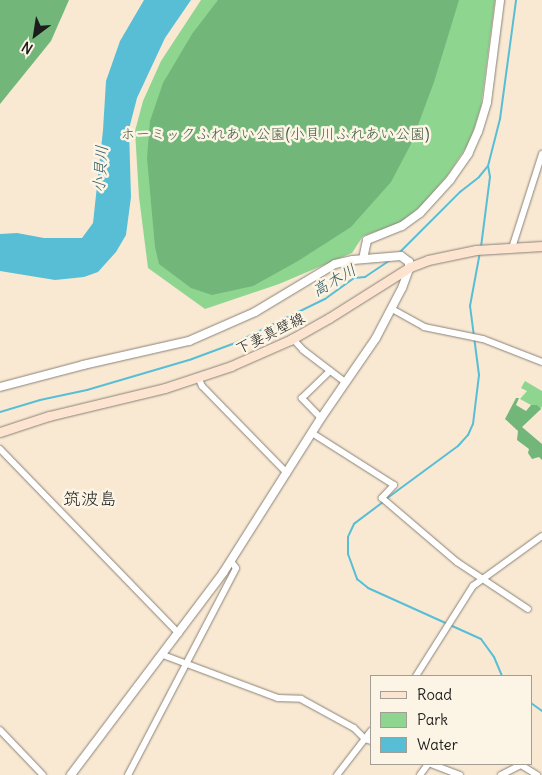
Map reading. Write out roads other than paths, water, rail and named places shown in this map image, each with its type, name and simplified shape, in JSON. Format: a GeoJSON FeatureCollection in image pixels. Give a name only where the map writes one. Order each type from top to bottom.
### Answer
{"type":"FeatureCollection","features":[{"type":"Feature","properties":{"kind":"main road","name":"下妻真壁線"},"geometry":{"type":"LineString","coordinates":[[0,432],[48,416],[165,388],[256,356],[329,318],[410,267],[443,256],[480,250],[542,246]]}},
{"type":"Feature","properties":{"kind":"street"},"geometry":{"type":"LineString","coordinates":[[363,259],[367,240],[402,226],[420,213],[450,180],[468,154],[478,132],[487,102],[500,0]]}},
{"type":"Feature","properties":{"kind":"street"},"geometry":{"type":"LineString","coordinates":[[512,248],[542,154]]}},
{"type":"Feature","properties":{"kind":"street"},"geometry":{"type":"LineString","coordinates":[[0,387],[83,365],[189,341],[255,312],[328,268],[344,262],[401,256],[406,258],[410,267],[392,310],[376,338],[321,418],[231,560],[179,634],[71,775]]}},
{"type":"Feature","properties":{"kind":"street"},"geometry":{"type":"LineString","coordinates":[[392,310],[424,327],[483,339],[542,362]]}},
{"type":"Feature","properties":{"kind":"street"},"geometry":{"type":"LineString","coordinates":[[292,338],[303,350],[345,382]]}},
{"type":"Feature","properties":{"kind":"street"},"geometry":{"type":"LineString","coordinates":[[321,418],[302,398],[330,371]]}},
{"type":"Feature","properties":{"kind":"street"},"geometry":{"type":"LineString","coordinates":[[198,377],[202,386],[287,473]]}},
{"type":"Feature","properties":{"kind":"street"},"geometry":{"type":"LineString","coordinates":[[312,433],[394,485],[382,498],[481,580],[528,609]]}},
{"type":"Feature","properties":{"kind":"street"},"geometry":{"type":"LineString","coordinates":[[0,449],[179,634]]}},
{"type":"Feature","properties":{"kind":"street"},"geometry":{"type":"LineString","coordinates":[[417,675],[473,586],[542,536]]}},
{"type":"Feature","properties":{"kind":"street"},"geometry":{"type":"LineString","coordinates":[[128,775],[236,568],[231,560]]}},
{"type":"Feature","properties":{"kind":"street"},"geometry":{"type":"LineString","coordinates":[[163,655],[278,698],[302,699],[354,728],[368,740],[337,775]]}},
{"type":"Feature","properties":{"kind":"street"},"geometry":{"type":"LineString","coordinates":[[0,730],[43,775]]}},
{"type":"Feature","properties":{"kind":"street"},"geometry":{"type":"LineString","coordinates":[[420,775],[428,765]]}},
{"type":"Feature","properties":{"kind":"street"},"geometry":{"type":"LineString","coordinates":[[432,765],[460,775]]}},
{"type":"Feature","properties":{"kind":"street"},"geometry":{"type":"LineString","coordinates":[[501,775],[521,765],[537,775]]}},
{"type":"Feature","properties":{"kind":"water","name":"小貝川"},"geometry":{"type":"Polygon","coordinates":[[[144,0],[191,0],[165,38],[137,98],[129,129],[131,197],[126,235],[116,252],[98,272],[84,277],[55,280],[0,271],[0,234],[17,233],[44,238],[82,238],[93,223],[106,81],[120,41],[144,0]]]}},
{"type":"Feature","properties":{"kind":"waterway","name":"高木川"},"geometry":{"type":"LineString","coordinates":[[400,252],[460,192],[479,177],[488,166],[500,119],[516,0]]}},
{"type":"Feature","properties":{"kind":"waterway"},"geometry":{"type":"LineString","coordinates":[[481,247],[490,177],[488,166]]}},
{"type":"Feature","properties":{"kind":"waterway"},"geometry":{"type":"LineString","coordinates":[[386,499],[458,446],[468,435],[473,424],[479,375],[470,306],[480,252]]}},
{"type":"Feature","properties":{"kind":"waterway","name":"高木川"},"geometry":{"type":"LineString","coordinates":[[0,412],[40,400],[87,390],[192,359],[235,343],[325,299],[354,278],[365,277],[390,260]]}},
{"type":"Feature","properties":{"kind":"waterway"},"geometry":{"type":"LineString","coordinates":[[383,502],[354,524],[348,537],[348,554],[357,579],[368,588],[481,639],[494,657],[502,675]]}},
{"type":"Feature","properties":{"kind":"waterway"},"geometry":{"type":"LineString","coordinates":[[532,704],[542,711]]}},
{"type":"Feature","properties":{"kind":"district","name":"筑波島"},"geometry":{"type":"Point","coordinates":[90,499]}},
{"type":"Feature","properties":{"kind":"park label","name":"ホーミックふれあい公園(小貝川ふれあい公園)"},"geometry":{"type":"Point","coordinates":[275,134]}}]}
